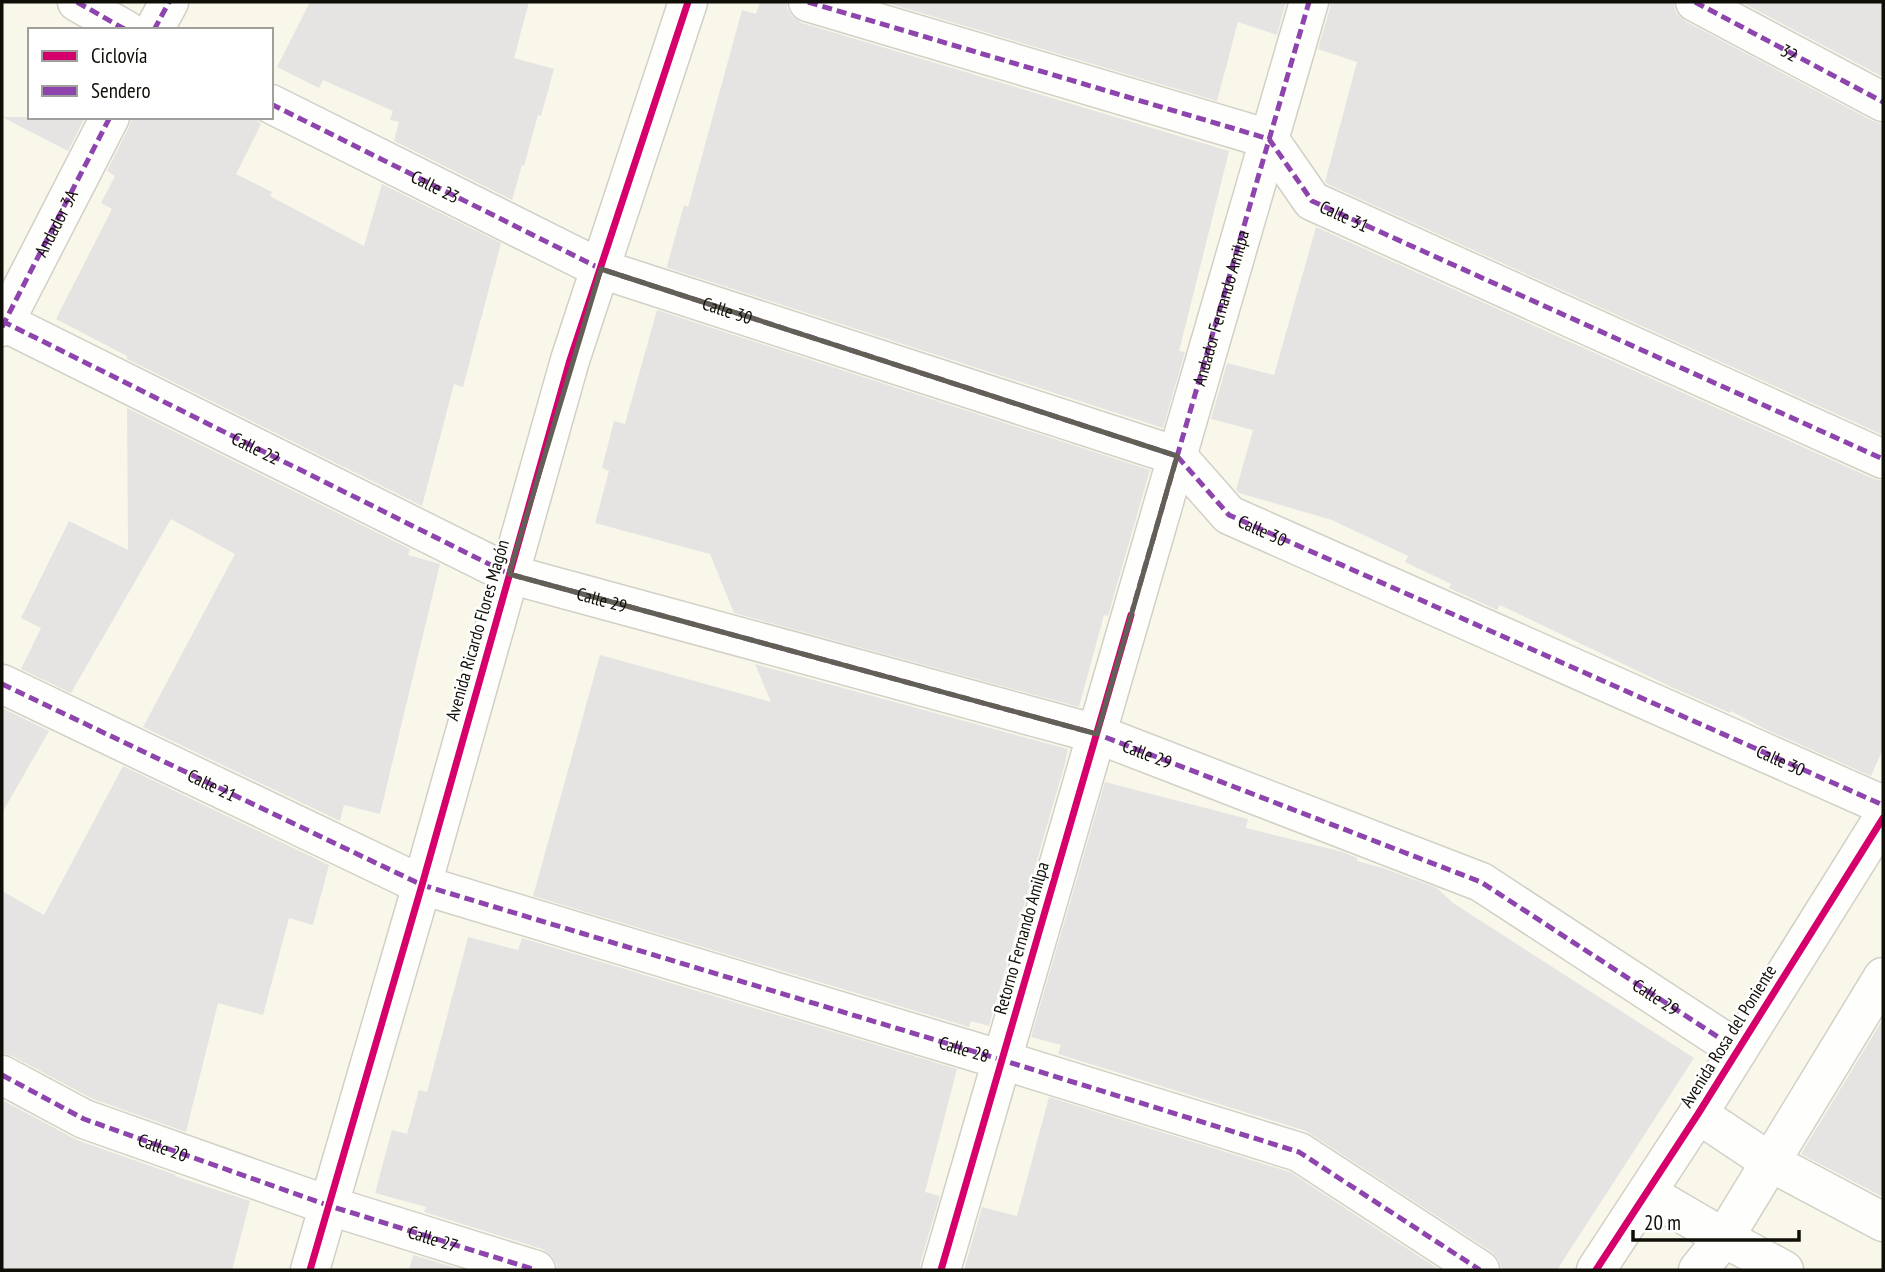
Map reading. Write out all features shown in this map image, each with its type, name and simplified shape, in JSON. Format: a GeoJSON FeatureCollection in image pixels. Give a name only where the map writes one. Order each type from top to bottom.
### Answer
{"type":"FeatureCollection","features":[{"type":"Feature","properties":{"kind":"street"},"geometry":{"type":"LineString","coordinates":[[77,2],[122,28]]}},
{"type":"Feature","properties":{"kind":"street"},"geometry":{"type":"LineString","coordinates":[[155,28],[169,2]]}},
{"type":"Feature","properties":{"kind":"street","name":"Avenida Ricardo Flores Magón"},"geometry":{"type":"LineString","coordinates":[[310,1270],[570,360],[688,2]]}},
{"type":"Feature","properties":{"kind":"street"},"geometry":{"type":"LineString","coordinates":[[808,2],[1269,139]]}},
{"type":"Feature","properties":{"kind":"street","name":"Andador Fernando Amilpa"},"geometry":{"type":"LineString","coordinates":[[1131,615],[1309,2]]}},
{"type":"Feature","properties":{"kind":"street","name":"32"},"geometry":{"type":"LineString","coordinates":[[1695,2],[1883,102]]}},
{"type":"Feature","properties":{"kind":"street","name":"Calle 23"},"geometry":{"type":"LineString","coordinates":[[273,105],[601,269]]}},
{"type":"Feature","properties":{"kind":"street","name":"Andador 3A"},"geometry":{"type":"LineString","coordinates":[[3,324],[109,119]]}},
{"type":"Feature","properties":{"kind":"street","name":"Calle 31"},"geometry":{"type":"LineString","coordinates":[[1269,139],[1312,201],[1883,459]]}},
{"type":"Feature","properties":{"kind":"street","name":"Calle 30"},"geometry":{"type":"LineString","coordinates":[[601,269],[1177,456],[1229,514],[1883,805]]}},
{"type":"Feature","properties":{"kind":"street","name":"Calle 22"},"geometry":{"type":"LineString","coordinates":[[3,324],[509,574]]}},
{"type":"Feature","properties":{"kind":"street","name":"Calle 29"},"geometry":{"type":"LineString","coordinates":[[509,574],[1097,734],[1481,883],[1738,1050]]}},
{"type":"Feature","properties":{"kind":"street","name":"Retorno Fernando Amilpa"},"geometry":{"type":"LineString","coordinates":[[941,1270],[1131,615]]}},
{"type":"Feature","properties":{"kind":"street","name":"Calle 21"},"geometry":{"type":"LineString","coordinates":[[2,684],[422,885]]}},
{"type":"Feature","properties":{"kind":"street","name":"Avenida Rosa del Poniente"},"geometry":{"type":"LineString","coordinates":[[1597,1270],[1883,818]]}},
{"type":"Feature","properties":{"kind":"street","name":"Calle 28"},"geometry":{"type":"LineString","coordinates":[[422,885],[1299,1152],[1480,1270]]}},
{"type":"Feature","properties":{"kind":"street"},"geometry":{"type":"LineString","coordinates":[[1698,1270],[1724,1238],[1883,977]]}},
{"type":"Feature","properties":{"kind":"street","name":"Calle 20"},"geometry":{"type":"LineString","coordinates":[[2,1075],[84,1119],[330,1206]]}},
{"type":"Feature","properties":{"kind":"street"},"geometry":{"type":"LineString","coordinates":[[1698,1114],[1770,1162],[1883,1222]]}},
{"type":"Feature","properties":{"kind":"street"},"geometry":{"type":"LineString","coordinates":[[1647,1193],[1784,1270]]}},
{"type":"Feature","properties":{"kind":"street","name":"Calle 27"},"geometry":{"type":"LineString","coordinates":[[330,1206],[536,1270]]}},
{"type":"Feature","properties":{"kind":"highlighted area"},"geometry":{"type":"Polygon","coordinates":[[[601,269],[1177,456],[1097,734],[509,574],[601,269]]]}},
{"type":"Feature","properties":{"kind":"building"},"geometry":{"type":"Polygon","coordinates":[[[310,2],[529,2],[514,58],[554,69],[512,200],[394,141],[399,122],[390,120],[393,111],[323,80],[319,88],[277,67],[310,2]]]}},
{"type":"Feature","properties":{"kind":"building"},"geometry":{"type":"Polygon","coordinates":[[[760,2],[787,2],[792,16],[802,23],[1229,151],[1179,351],[1185,352],[1163,428],[668,268],[684,205],[688,207],[742,10],[756,14],[760,2]]]}},
{"type":"Feature","properties":{"kind":"building"},"geometry":{"type":"Polygon","coordinates":[[[884,2],[1286,2],[1277,35],[1238,22],[1217,101],[884,2]]]}},
{"type":"Feature","properties":{"kind":"building"},"geometry":{"type":"Polygon","coordinates":[[[1330,2],[1673,2],[1676,13],[1685,21],[1883,124],[1883,435],[1327,184],[1325,182],[1357,62],[1318,49],[1330,2]]]}},
{"type":"Feature","properties":{"kind":"building"},"geometry":{"type":"Polygon","coordinates":[[[1741,2],[1883,2],[1883,77],[1741,2]]]}},
{"type":"Feature","properties":{"kind":"building"},"geometry":{"type":"Polygon","coordinates":[[[2,117],[84,119],[68,151],[2,117]]]}},
{"type":"Feature","properties":{"kind":"building"},"geometry":{"type":"Polygon","coordinates":[[[131,119],[256,119],[261,124],[236,174],[272,192],[270,196],[364,246],[382,184],[501,243],[463,387],[454,384],[422,506],[127,359],[127,356],[56,319],[112,209],[101,203],[115,176],[107,171],[131,119]]]}},
{"type":"Feature","properties":{"kind":"building"},"geometry":{"type":"Polygon","coordinates":[[[1316,227],[1883,481],[1883,749],[1871,776],[1731,711],[1730,713],[1669,686],[1500,605],[1497,610],[1449,588],[1451,584],[1405,562],[1408,556],[1332,520],[1239,493],[1236,490],[1253,430],[1211,419],[1227,363],[1274,375],[1316,227]]]}},
{"type":"Feature","properties":{"kind":"building"},"geometry":{"type":"Polygon","coordinates":[[[657,310],[1150,470],[1108,616],[1104,615],[1079,707],[734,613],[710,554],[595,523],[609,471],[602,468],[614,421],[625,424],[657,310]]]}},
{"type":"Feature","properties":{"kind":"building"},"geometry":{"type":"Polygon","coordinates":[[[127,408],[410,549],[408,555],[440,564],[380,814],[344,805],[340,821],[143,727],[235,554],[171,519],[71,693],[21,669],[41,628],[21,618],[69,521],[128,550],[127,408]]]}},
{"type":"Feature","properties":{"kind":"building"},"geometry":{"type":"Polygon","coordinates":[[[600,655],[771,702],[755,664],[1068,749],[989,1026],[971,1021],[969,1027],[533,896],[600,655]]]}},
{"type":"Feature","properties":{"kind":"building"},"geometry":{"type":"Polygon","coordinates":[[[2,708],[49,731],[2,813],[2,708]]]}},
{"type":"Feature","properties":{"kind":"building"},"geometry":{"type":"Polygon","coordinates":[[[123,766],[329,865],[313,925],[289,918],[263,1015],[218,1003],[186,1132],[93,1099],[2,1053],[2,891],[44,915],[123,766]]]}},
{"type":"Feature","properties":{"kind":"building"},"geometry":{"type":"Polygon","coordinates":[[[1105,782],[1248,819],[1246,828],[1343,852],[1357,858],[1357,861],[1437,888],[1453,903],[1694,1058],[1557,1270],[1502,1270],[1499,1260],[1492,1252],[1306,1131],[1058,1054],[1061,1045],[1031,1037],[1105,782]]]}},
{"type":"Feature","properties":{"kind":"building"},"geometry":{"type":"Polygon","coordinates":[[[468,937],[518,950],[522,938],[957,1069],[925,1192],[940,1196],[920,1270],[557,1270],[552,1256],[542,1249],[424,1212],[426,1207],[375,1193],[392,1130],[407,1134],[419,1090],[427,1092],[468,937]]]}},
{"type":"Feature","properties":{"kind":"building"},"geometry":{"type":"Polygon","coordinates":[[[1883,1019],[1883,1197],[1801,1154],[1883,1019]]]}},
{"type":"Feature","properties":{"kind":"building"},"geometry":{"type":"Polygon","coordinates":[[[1049,1097],[1290,1172],[1440,1270],[964,1270],[982,1207],[1017,1216],[1049,1097]]]}},
{"type":"Feature","properties":{"kind":"building"},"geometry":{"type":"Polygon","coordinates":[[[2,1100],[77,1140],[250,1201],[232,1270],[2,1270],[2,1100]]]}},
{"type":"Feature","properties":{"kind":"building"},"geometry":{"type":"Polygon","coordinates":[[[413,1255],[463,1270],[409,1270],[413,1255]]]}},
{"type":"Feature","properties":{"kind":"marked path"},"geometry":{"type":"LineString","coordinates":[[77,2],[122,28]]}},
{"type":"Feature","properties":{"kind":"marked path"},"geometry":{"type":"LineString","coordinates":[[155,28],[169,2]]}},
{"type":"Feature","properties":{"kind":"marked path"},"geometry":{"type":"LineString","coordinates":[[808,2],[1269,139],[1312,201],[1883,459]]}},
{"type":"Feature","properties":{"kind":"marked path"},"geometry":{"type":"LineString","coordinates":[[1131,615],[1309,2]]}},
{"type":"Feature","properties":{"kind":"marked path"},"geometry":{"type":"LineString","coordinates":[[1695,2],[1883,102]]}},
{"type":"Feature","properties":{"kind":"marked path"},"geometry":{"type":"LineString","coordinates":[[273,105],[601,269],[1177,456],[1229,515],[1883,805]]}},
{"type":"Feature","properties":{"kind":"marked path"},"geometry":{"type":"LineString","coordinates":[[2,327],[109,119]]}},
{"type":"Feature","properties":{"kind":"marked path"},"geometry":{"type":"LineString","coordinates":[[2,321],[509,574],[1097,734],[1481,882],[1738,1050]]}},
{"type":"Feature","properties":{"kind":"marked path"},"geometry":{"type":"LineString","coordinates":[[2,684],[422,885],[1299,1152],[1480,1270]]}},
{"type":"Feature","properties":{"kind":"marked path"},"geometry":{"type":"LineString","coordinates":[[2,1075],[84,1119],[330,1206],[536,1270]]}},
{"type":"Feature","properties":{"kind":"cycle path"},"geometry":{"type":"LineString","coordinates":[[310,1270],[570,360],[688,2]]}},
{"type":"Feature","properties":{"kind":"cycle path"},"geometry":{"type":"LineString","coordinates":[[941,1270],[1131,615]]}},
{"type":"Feature","properties":{"kind":"cycle path"},"geometry":{"type":"LineString","coordinates":[[1596,1270],[1698,1114],[1883,818]]}}]}
